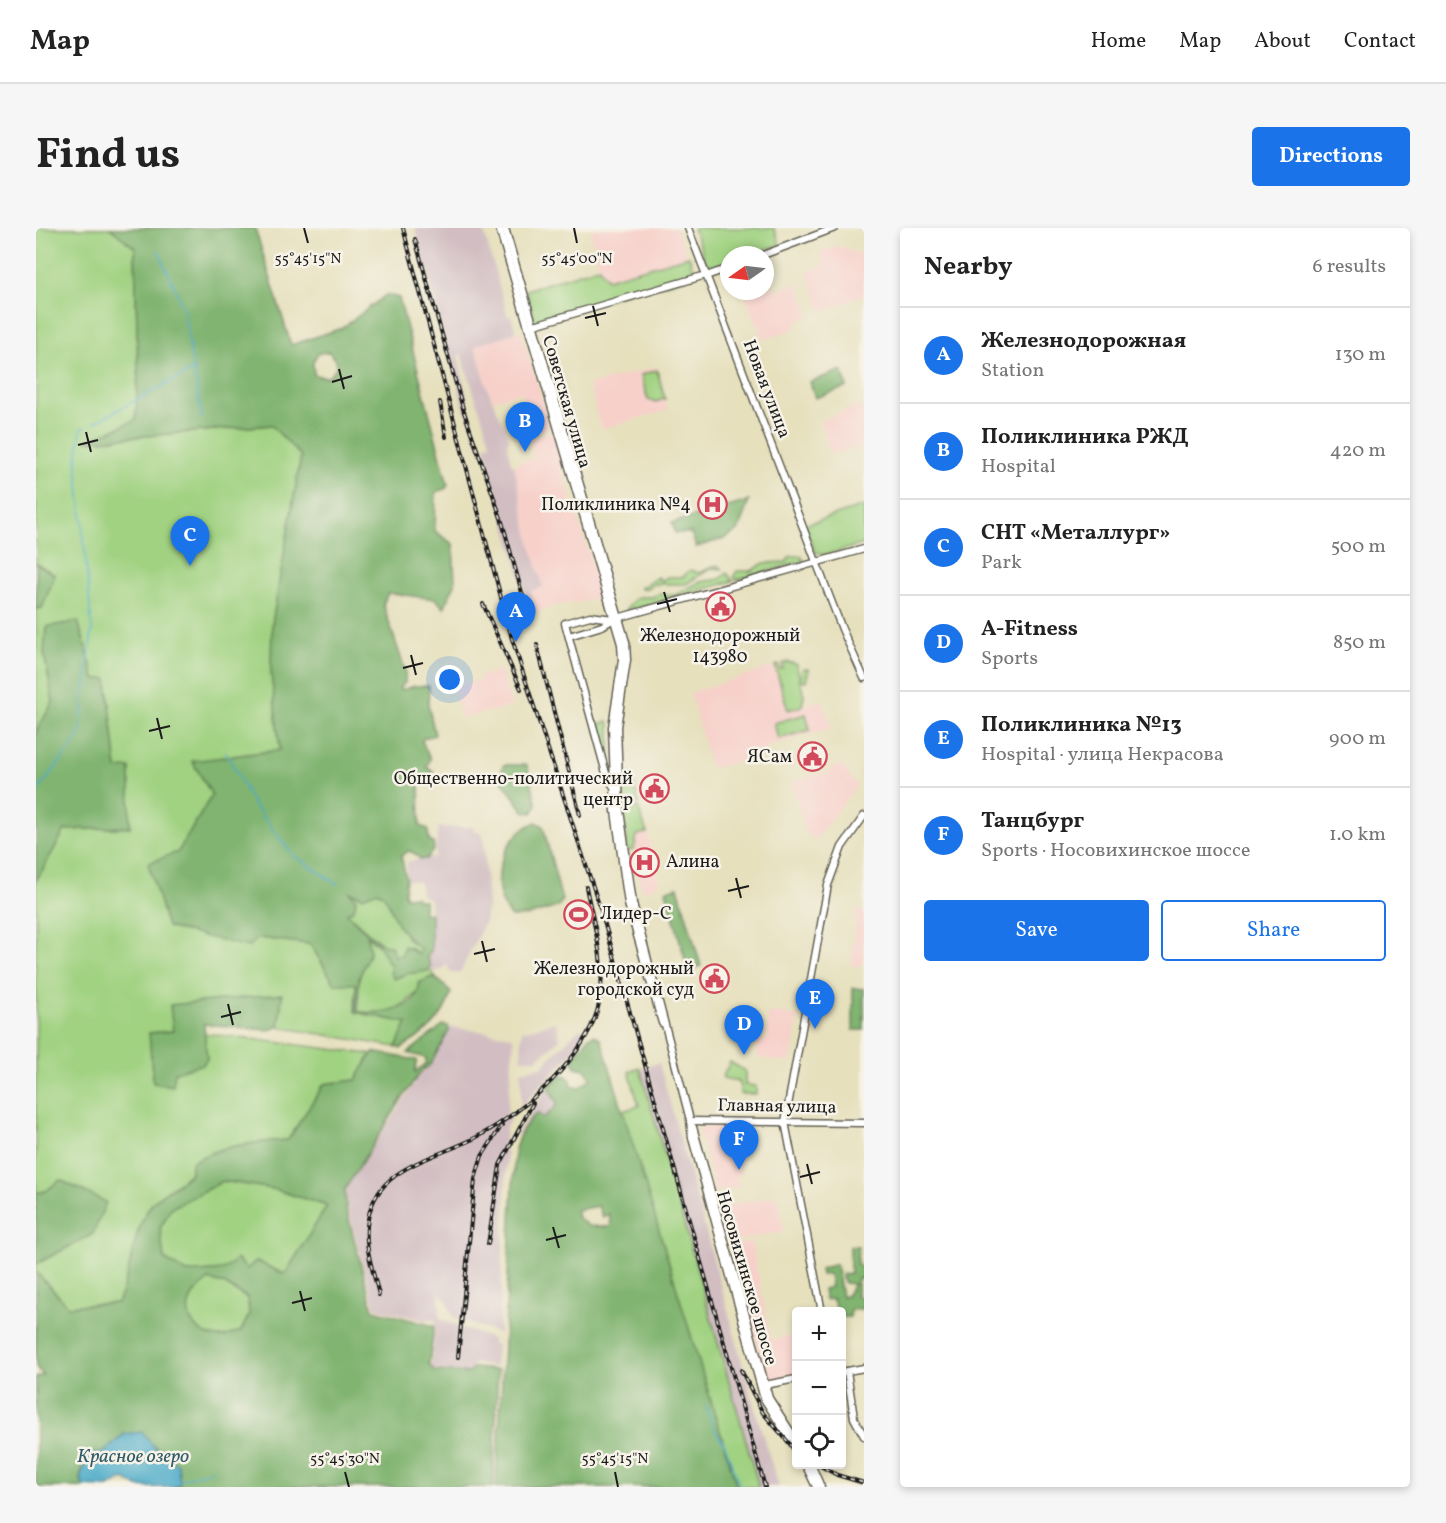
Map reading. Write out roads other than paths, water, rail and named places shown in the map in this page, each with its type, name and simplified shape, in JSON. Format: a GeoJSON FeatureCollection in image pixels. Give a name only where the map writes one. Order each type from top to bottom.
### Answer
{"type":"FeatureCollection","features":[{"type":"Feature","properties":{"kind":"street","name":"Советская улица"},"geometry":{"type":"LineString","coordinates":[[499,228],[531,326]]}},
{"type":"Feature","properties":{"kind":"street","name":"Советская улица"},"geometry":{"type":"LineString","coordinates":[[505,228],[627,660],[617,727],[616,788]]}},
{"type":"Feature","properties":{"kind":"street","name":"Новая улица"},"geometry":{"type":"LineString","coordinates":[[688,228],[816,562],[864,678]]}},
{"type":"Feature","properties":{"kind":"street"},"geometry":{"type":"LineString","coordinates":[[774,251],[835,228]]}},
{"type":"Feature","properties":{"kind":"street"},"geometry":{"type":"LineString","coordinates":[[531,326],[720,271]]}},
{"type":"Feature","properties":{"kind":"street"},"geometry":{"type":"LineString","coordinates":[[569,636],[602,626],[616,618],[864,549]]}},
{"type":"Feature","properties":{"kind":"street"},"geometry":{"type":"LineString","coordinates":[[616,618],[591,616],[565,623],[607,777],[616,788]]}},
{"type":"Feature","properties":{"kind":"street"},"geometry":{"type":"LineString","coordinates":[[599,617],[602,626]]}},
{"type":"Feature","properties":{"kind":"street","name":"Носовихинское шоссе"},"geometry":{"type":"LineString","coordinates":[[616,788],[628,904],[658,1015],[665,1029],[690,1121],[697,1136],[767,1406],[792,1443]]}},
{"type":"Feature","properties":{"kind":"street"},"geometry":{"type":"LineString","coordinates":[[821,1307],[785,1122],[830,878],[842,847],[864,816]]}},
{"type":"Feature","properties":{"kind":"street","name":"Главная улица"},"geometry":{"type":"LineString","coordinates":[[690,1121],[864,1124]]}},
{"type":"Feature","properties":{"kind":"street"},"geometry":{"type":"LineString","coordinates":[[846,1371],[864,1368]]}},
{"type":"Feature","properties":{"kind":"street"},"geometry":{"type":"LineString","coordinates":[[763,1385],[792,1380]]}},
{"type":"Feature","properties":{"kind":"street"},"geometry":{"type":"LineString","coordinates":[[846,1380],[854,1418],[864,1437]]}},
{"type":"Feature","properties":{"kind":"street","name":"Носовихинское шоссе"},"geometry":{"type":"LineString","coordinates":[[763,1385],[772,1404],[792,1434]]}},
{"type":"Feature","properties":{"kind":"street"},"geometry":{"type":"LineString","coordinates":[[807,1469],[816,1487]]}},
{"type":"Feature","properties":{"kind":"street"},"geometry":{"type":"LineString","coordinates":[[813,1469],[821,1487]]}},
{"type":"Feature","properties":{"kind":"water","name":"Красное озеро"},"geometry":{"type":"Polygon","coordinates":[[[142,1432],[159,1452],[178,1465],[180,1483],[175,1487],[138,1487],[124,1479],[108,1487],[83,1486],[82,1473],[91,1454],[105,1452],[124,1434],[142,1432]]]}},
{"type":"Feature","properties":{"kind":"waterway"},"geometry":{"type":"LineString","coordinates":[[158,250],[183,307],[202,419]]}},
{"type":"Feature","properties":{"kind":"waterway"},"geometry":{"type":"LineString","coordinates":[[93,423],[193,370]]}},
{"type":"Feature","properties":{"kind":"waterway"},"geometry":{"type":"LineString","coordinates":[[36,793],[80,736],[92,630],[77,462],[81,429],[85,427]]}},
{"type":"Feature","properties":{"kind":"waterway"},"geometry":{"type":"LineString","coordinates":[[226,752],[253,804],[293,855],[337,884]]}},
{"type":"Feature","properties":{"kind":"waterway"},"geometry":{"type":"LineString","coordinates":[[706,1406],[714,1429],[725,1445],[740,1487]]}},
{"type":"Feature","properties":{"kind":"waterway"},"geometry":{"type":"LineString","coordinates":[[180,1480],[213,1470]]}},
{"type":"Feature","properties":{"kind":"railway"},"geometry":{"type":"LineString","coordinates":[[403,228],[512,639],[602,914],[765,1487]]}},
{"type":"Feature","properties":{"kind":"railway"},"geometry":{"type":"LineString","coordinates":[[415,239],[464,412],[501,518],[530,621]]}},
{"type":"Feature","properties":{"kind":"railway"},"geometry":{"type":"LineString","coordinates":[[440,402],[446,437]]}},
{"type":"Feature","properties":{"kind":"railway"},"geometry":{"type":"LineString","coordinates":[[483,604],[521,689]]}},
{"type":"Feature","properties":{"kind":"railway"},"geometry":{"type":"LineString","coordinates":[[537,645],[580,815]]}},
{"type":"Feature","properties":{"kind":"railway"},"geometry":{"type":"LineString","coordinates":[[379,1295],[369,1257],[367,1229],[374,1201],[383,1187],[410,1166],[475,1138],[494,1127],[533,1098],[569,1061],[594,1020],[600,999],[601,971],[598,943],[586,887]]}},
{"type":"Feature","properties":{"kind":"railway"},"geometry":{"type":"LineString","coordinates":[[488,1244],[500,1165],[533,1103]]}},
{"type":"Feature","properties":{"kind":"railway"},"geometry":{"type":"LineString","coordinates":[[458,1357],[475,1179],[482,1156],[502,1125]]}},
{"type":"Feature","properties":{"kind":"railway"},"geometry":{"type":"LineString","coordinates":[[741,1370],[763,1413],[792,1446]]}},
{"type":"Feature","properties":{"kind":"railway"},"geometry":{"type":"LineString","coordinates":[[826,1469],[837,1475],[864,1483]]}},
{"type":"Feature","properties":{"kind":"place","name":"Поликлиника РЖД"},"geometry":{"type":"Point","coordinates":[525,452]}},
{"type":"Feature","properties":{"kind":"place","name":"Поликлиника №4"},"geometry":{"type":"Point","coordinates":[712,505]}},
{"type":"Feature","properties":{"kind":"place","name":"СНТ «Металлург»"},"geometry":{"type":"Point","coordinates":[190,566]}},
{"type":"Feature","properties":{"kind":"place","name":"Железнодорожный 143980"},"geometry":{"type":"Point","coordinates":[720,607]}},
{"type":"Feature","properties":{"kind":"place","name":"Железнодорожная"},"geometry":{"type":"Point","coordinates":[516,642]}},
{"type":"Feature","properties":{"kind":"place","name":"ЯСам"},"geometry":{"type":"Point","coordinates":[813,757]}},
{"type":"Feature","properties":{"kind":"place","name":"Общественно-политический центр"},"geometry":{"type":"Point","coordinates":[654,789]}},
{"type":"Feature","properties":{"kind":"place","name":"Алина"},"geometry":{"type":"Point","coordinates":[645,862]}},
{"type":"Feature","properties":{"kind":"place","name":"Лидер-С"},"geometry":{"type":"Point","coordinates":[579,914]}},
{"type":"Feature","properties":{"kind":"place","name":"Железнодорожный городской суд"},"geometry":{"type":"Point","coordinates":[715,979]}},
{"type":"Feature","properties":{"kind":"place","name":"Поликлиника №13"},"geometry":{"type":"Point","coordinates":[815,1029]}},
{"type":"Feature","properties":{"kind":"place","name":"A-Fitness"},"geometry":{"type":"Point","coordinates":[744,1055]}},
{"type":"Feature","properties":{"kind":"place","name":"Танцбург"},"geometry":{"type":"Point","coordinates":[739,1170]}}]}
